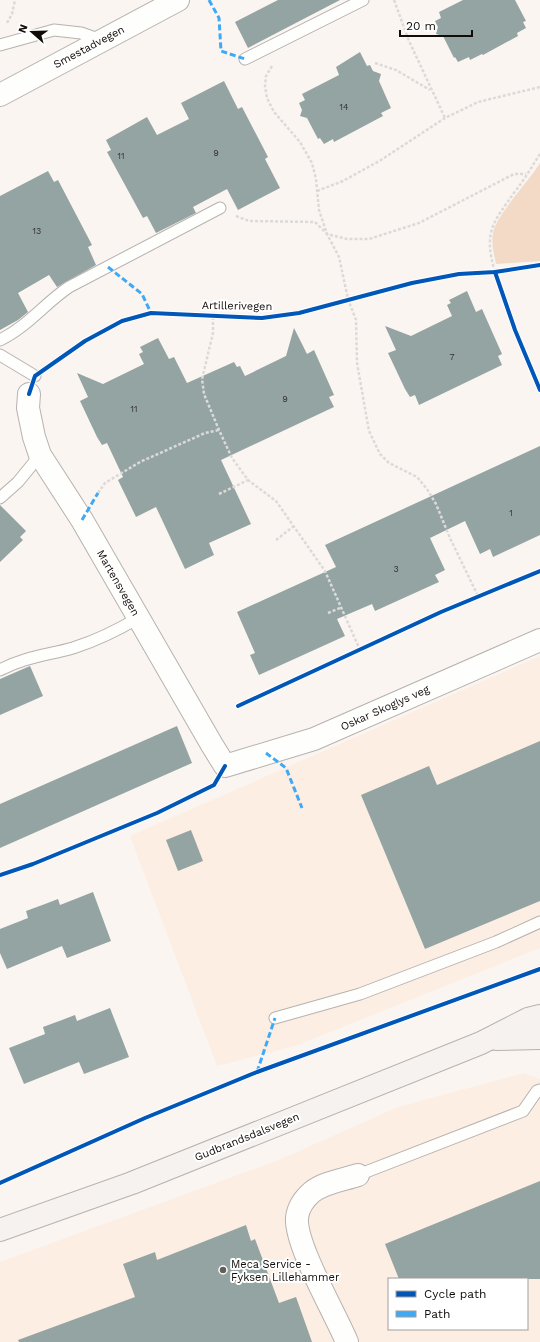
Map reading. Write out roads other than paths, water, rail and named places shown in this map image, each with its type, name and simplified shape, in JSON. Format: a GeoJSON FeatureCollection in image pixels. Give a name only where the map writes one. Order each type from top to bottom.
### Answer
{"type":"FeatureCollection","features":[{"type":"Feature","properties":{"kind":"main road","name":"Gudbrandsdalsvegen"},"geometry":{"type":"LineString","coordinates":[[0,1230],[132,1183],[491,1040],[528,1019],[540,1016]]}},
{"type":"Feature","properties":{"kind":"main road","name":"Gudbrandsdalsvegen"},"geometry":{"type":"LineString","coordinates":[[491,1040],[514,1037],[540,1038]]}},
{"type":"Feature","properties":{"kind":"street","name":"Smestadvegen"},"geometry":{"type":"LineString","coordinates":[[0,95],[178,0]]}},
{"type":"Feature","properties":{"kind":"street","name":"Martensvegen"},"geometry":{"type":"LineString","coordinates":[[32,385],[28,408],[40,455],[82,520],[225,766]]}},
{"type":"Feature","properties":{"kind":"street","name":"Oskar Skoglys veg"},"geometry":{"type":"LineString","coordinates":[[225,766],[314,739],[540,640]]}},
{"type":"Feature","properties":{"kind":"street"},"geometry":{"type":"LineString","coordinates":[[348,1342],[308,1260],[300,1238],[297,1217],[303,1202],[320,1187],[358,1175]]}},
{"type":"Feature","properties":{"kind":"lane"},"geometry":{"type":"LineString","coordinates":[[246,59],[363,0]]}},
{"type":"Feature","properties":{"kind":"lane"},"geometry":{"type":"LineString","coordinates":[[0,45],[54,30],[81,33],[102,40]]}},
{"type":"Feature","properties":{"kind":"lane"},"geometry":{"type":"LineString","coordinates":[[0,340],[28,322],[56,296],[69,287],[220,208]]}},
{"type":"Feature","properties":{"kind":"lane"},"geometry":{"type":"LineString","coordinates":[[0,355],[32,385]]}},
{"type":"Feature","properties":{"kind":"lane"},"geometry":{"type":"LineString","coordinates":[[0,498],[18,482],[40,455]]}},
{"type":"Feature","properties":{"kind":"lane"},"geometry":{"type":"LineString","coordinates":[[0,670],[29,657],[73,648],[138,618]]}},
{"type":"Feature","properties":{"kind":"lane"},"geometry":{"type":"LineString","coordinates":[[275,1018],[360,994],[496,942],[540,922]]}},
{"type":"Feature","properties":{"kind":"lane"},"geometry":{"type":"LineString","coordinates":[[358,1175],[523,1112],[537,1091],[540,1090]]}},
{"type":"Feature","properties":{"kind":"place","name":"Meca Service - Fyksen Lillehammer"},"geometry":{"type":"Point","coordinates":[223,1270]}}]}
